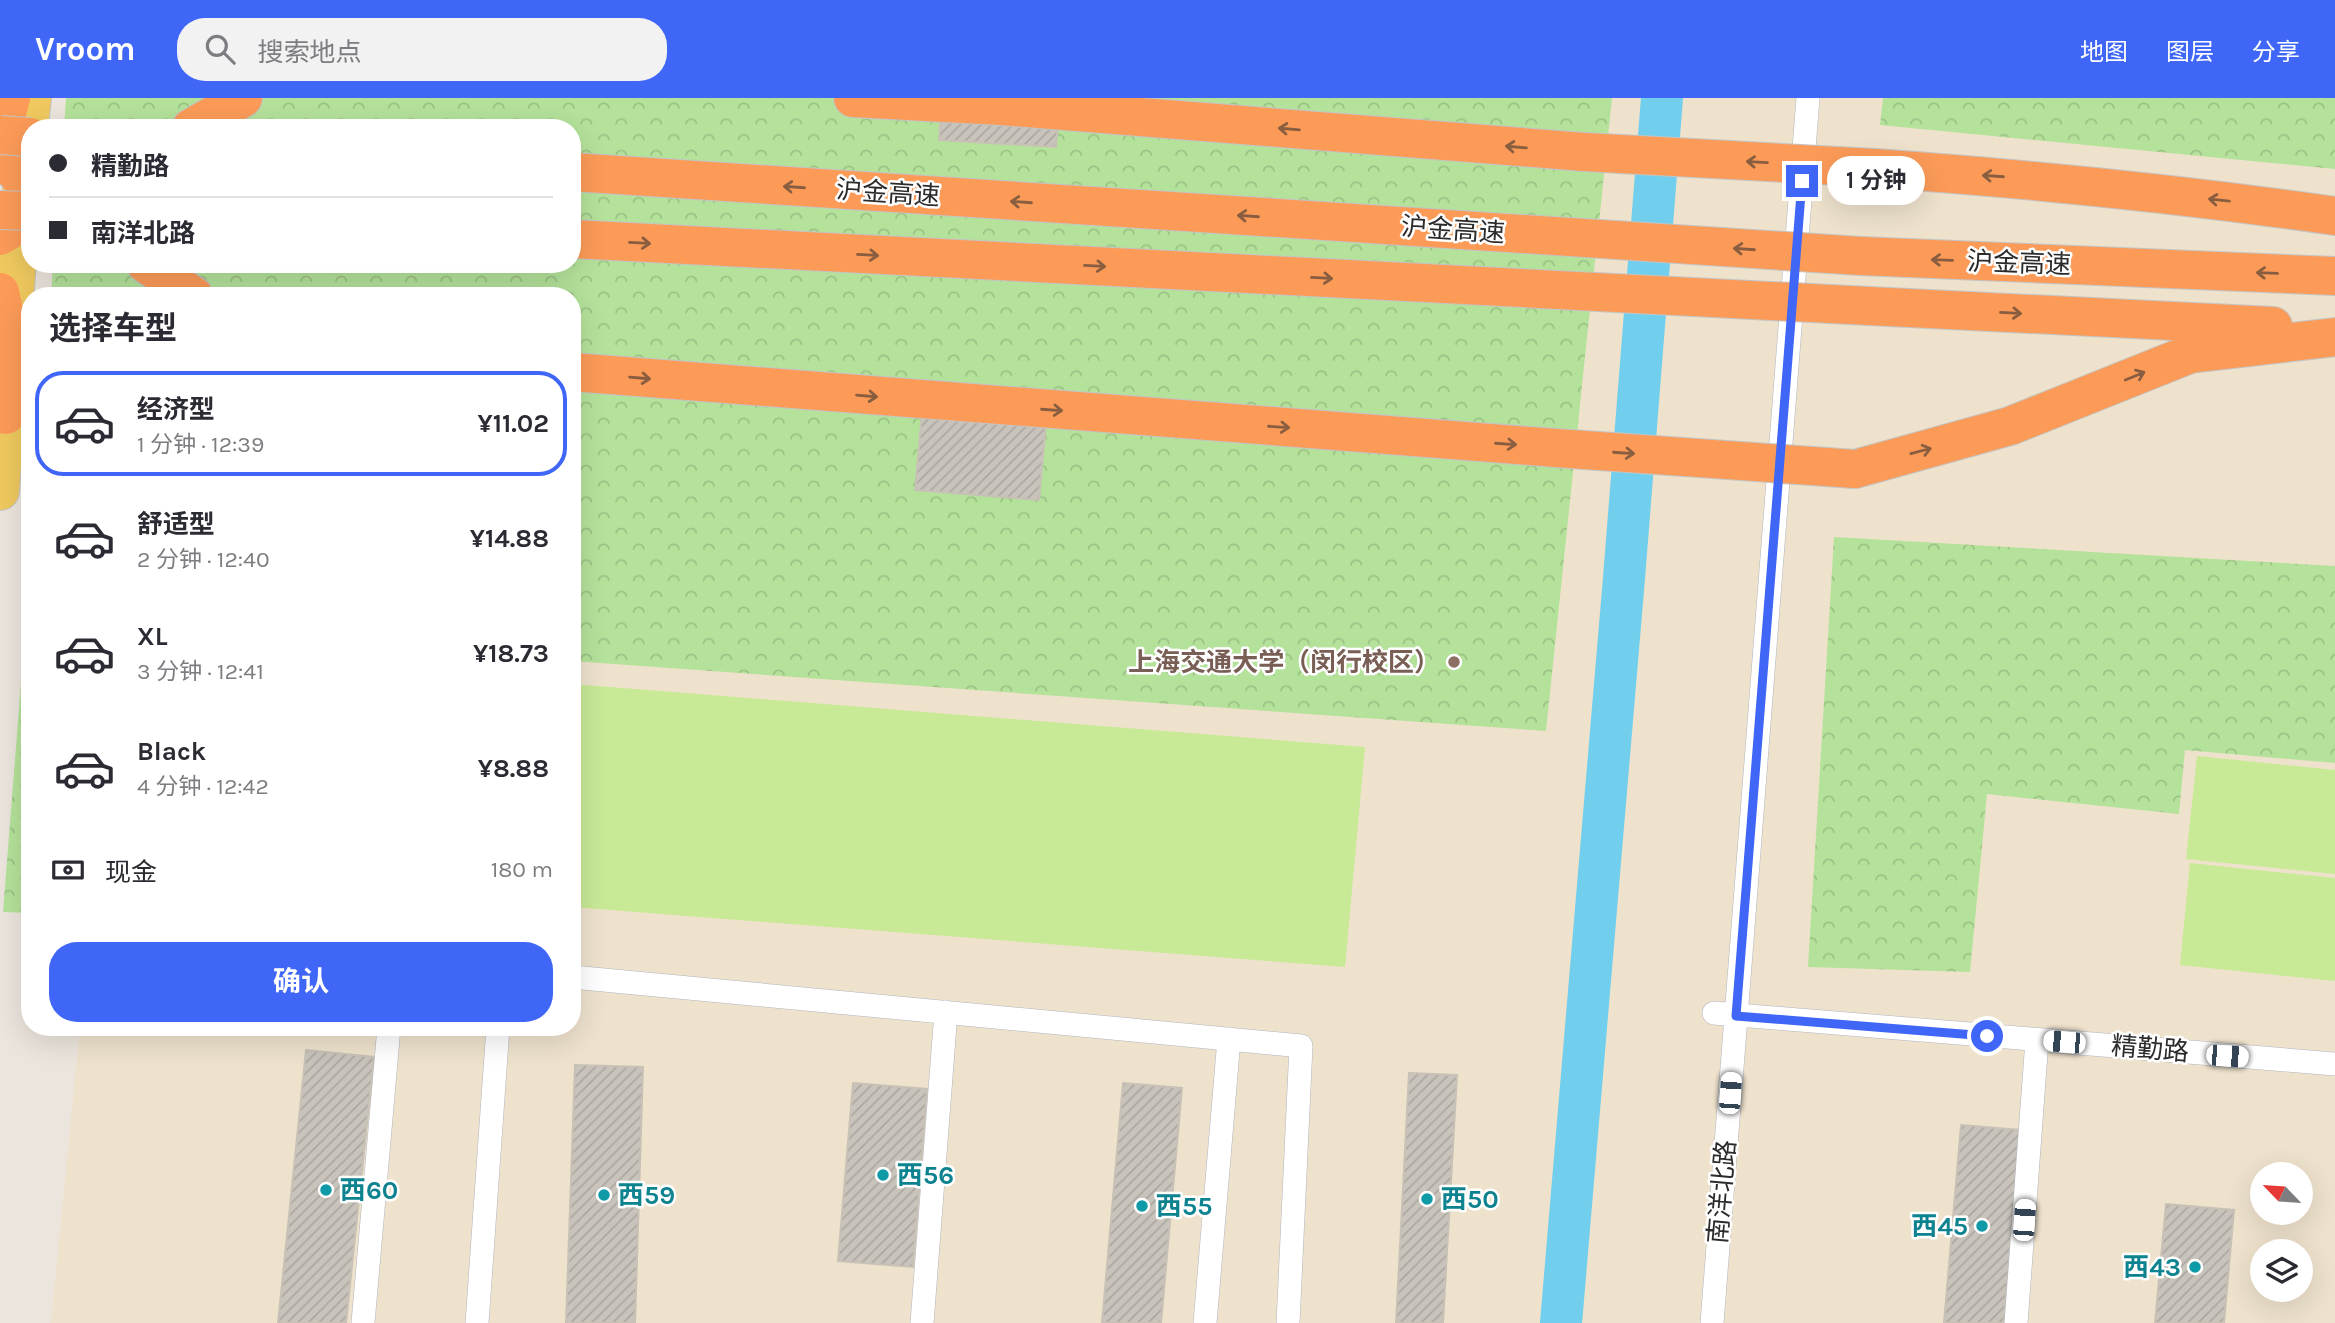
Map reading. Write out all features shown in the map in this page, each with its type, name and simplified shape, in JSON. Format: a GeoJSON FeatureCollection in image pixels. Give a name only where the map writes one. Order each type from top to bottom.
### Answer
{"type":"FeatureCollection","features":[{"type":"Feature","properties":{"kind":"highway"},"geometry":{"type":"LineString","coordinates":[[11,98],[0,138],[21,137]]}},
{"type":"Feature","properties":{"kind":"highway"},"geometry":{"type":"LineString","coordinates":[[207,119],[243,98]]}},
{"type":"Feature","properties":{"kind":"highway"},"geometry":{"type":"LineString","coordinates":[[853,98],[1001,106],[1584,152],[2051,181],[2241,202],[2335,216]]}},
{"type":"Feature","properties":{"kind":"highway","name":"沪金高速"},"geometry":{"type":"LineString","coordinates":[[581,173],[1861,256],[2335,276]]}},
{"type":"Feature","properties":{"kind":"highway","name":"沪金高速"},"geometry":{"type":"LineString","coordinates":[[581,239],[2335,329]]}},
{"type":"Feature","properties":{"kind":"highway"},"geometry":{"type":"LineString","coordinates":[[160,273],[180,287]]}},
{"type":"Feature","properties":{"kind":"highway"},"geometry":{"type":"LineString","coordinates":[[0,292],[4,306],[12,409]]}},
{"type":"Feature","properties":{"kind":"highway"},"geometry":{"type":"LineString","coordinates":[[581,373],[1855,469],[2010,426],[2190,354],[2335,337]]}},
{"type":"Feature","properties":{"kind":"main road"},"geometry":{"type":"LineString","coordinates":[[29,119],[32,98]]}},
{"type":"Feature","properties":{"kind":"main road"},"geometry":{"type":"LineString","coordinates":[[0,491],[12,409],[17,202],[21,174]]}},
{"type":"Feature","properties":{"kind":"lane","name":"南洋北路"},"geometry":{"type":"LineString","coordinates":[[1712,1323],[1725,1014],[1808,98]]}},
{"type":"Feature","properties":{"kind":"lane"},"geometry":{"type":"LineString","coordinates":[[581,978],[1301,1046],[1288,1323]]}},
{"type":"Feature","properties":{"kind":"lane"},"geometry":{"type":"LineString","coordinates":[[922,1323],[946,1012]]}},
{"type":"Feature","properties":{"kind":"lane","name":"精勤路"},"geometry":{"type":"LineString","coordinates":[[1725,1014],[2335,1064]]}},
{"type":"Feature","properties":{"kind":"lane"},"geometry":{"type":"LineString","coordinates":[[362,1323],[388,1036]]}},
{"type":"Feature","properties":{"kind":"lane"},"geometry":{"type":"LineString","coordinates":[[477,1323],[497,1036]]}},
{"type":"Feature","properties":{"kind":"lane"},"geometry":{"type":"LineString","coordinates":[[1205,1323],[1229,1039]]}},
{"type":"Feature","properties":{"kind":"lane"},"geometry":{"type":"LineString","coordinates":[[2015,1323],[2037,1040]]}},
{"type":"Feature","properties":{"kind":"shaded area","name":"上海交通大学（闵行校区）"},"geometry":{"type":"Polygon","coordinates":[[[172,98],[2335,98],[2335,1323],[51,1323],[79,1036],[581,1036],[581,287],[572,287],[572,273],[581,273],[581,119],[452,119],[172,98]]]}},
{"type":"Feature","properties":{"kind":"green space"},"geometry":{"type":"Polygon","coordinates":[[[66,98],[1612,98],[1546,731],[581,662],[581,287],[52,287],[52,273],[581,273],[581,119],[65,119],[66,98]]]}},
{"type":"Feature","properties":{"kind":"green space"},"geometry":{"type":"Polygon","coordinates":[[[1883,98],[2335,98],[2335,169],[1880,125],[1883,98]]]}},
{"type":"Feature","properties":{"kind":"green space"},"geometry":{"type":"Polygon","coordinates":[[[1834,537],[2335,566],[2335,763],[2185,750],[2179,814],[1987,794],[1970,972],[1808,967],[1834,537]]]}},
{"type":"Feature","properties":{"kind":"green space"},"geometry":{"type":"Polygon","coordinates":[[[21,683],[21,913],[3,912],[21,683]]]}},
{"type":"Feature","properties":{"kind":"green space"},"geometry":{"type":"Polygon","coordinates":[[[581,685],[1365,747],[1345,967],[581,908],[581,685]]]}},
{"type":"Feature","properties":{"kind":"green space"},"geometry":{"type":"Polygon","coordinates":[[[2197,756],[2335,770],[2335,874],[2186,859],[2197,756]]]}},
{"type":"Feature","properties":{"kind":"green space"},"geometry":{"type":"Polygon","coordinates":[[[2190,863],[2335,878],[2335,981],[2180,965],[2190,863]]]}},
{"type":"Feature","properties":{"kind":"building"},"geometry":{"type":"Polygon","coordinates":[[[942,98],[1060,98],[1056,147],[939,140],[942,98]]]}},
{"type":"Feature","properties":{"kind":"building"},"geometry":{"type":"Polygon","coordinates":[[[925,380],[1049,391],[1039,500],[915,490],[925,380]]]}},
{"type":"Feature","properties":{"kind":"building","name":"西60"},"geometry":{"type":"Polygon","coordinates":[[[306,1050],[374,1057],[346,1323],[278,1323],[306,1050]]]}},
{"type":"Feature","properties":{"kind":"building","name":"西59"},"geometry":{"type":"Polygon","coordinates":[[[575,1065],[643,1067],[635,1323],[566,1323],[575,1065]]]}},
{"type":"Feature","properties":{"kind":"building","name":"西50"},"geometry":{"type":"Polygon","coordinates":[[[1409,1073],[1457,1075],[1443,1323],[1396,1323],[1409,1073]]]}},
{"type":"Feature","properties":{"kind":"building","name":"西56"},"geometry":{"type":"Polygon","coordinates":[[[853,1083],[927,1089],[913,1267],[838,1261],[853,1083]]]}},
{"type":"Feature","properties":{"kind":"building","name":"西55"},"geometry":{"type":"Polygon","coordinates":[[[1123,1083],[1182,1088],[1161,1323],[1102,1323],[1123,1083]]]}},
{"type":"Feature","properties":{"kind":"building","name":"西45"},"geometry":{"type":"Polygon","coordinates":[[[1961,1125],[2020,1130],[2004,1323],[1944,1323],[1961,1125]]]}},
{"type":"Feature","properties":{"kind":"building","name":"西43"},"geometry":{"type":"Polygon","coordinates":[[[2166,1204],[2234,1210],[2224,1323],[2155,1323],[2166,1204]]]}},
{"type":"Feature","properties":{"kind":"waterway"},"geometry":{"type":"LineString","coordinates":[[1561,1323],[1662,98]]}},
{"type":"Feature","properties":{"kind":"place","name":"上海交通大学（闵行校区）"},"geometry":{"type":"Point","coordinates":[1454,662]}},
{"type":"Feature","properties":{"kind":"place","name":"西56"},"geometry":{"type":"Point","coordinates":[883,1175]}},
{"type":"Feature","properties":{"kind":"place","name":"西60"},"geometry":{"type":"Point","coordinates":[326,1190]}},
{"type":"Feature","properties":{"kind":"place","name":"西59"},"geometry":{"type":"Point","coordinates":[604,1195]}},
{"type":"Feature","properties":{"kind":"place","name":"西50"},"geometry":{"type":"Point","coordinates":[1427,1199]}},
{"type":"Feature","properties":{"kind":"place","name":"西55"},"geometry":{"type":"Point","coordinates":[1142,1206]}},
{"type":"Feature","properties":{"kind":"place","name":"西45"},"geometry":{"type":"Point","coordinates":[1982,1226]}},
{"type":"Feature","properties":{"kind":"place","name":"西43"},"geometry":{"type":"Point","coordinates":[2195,1267]}},
{"type":"Feature","properties":{"kind":"route"},"geometry":{"type":"LineString","coordinates":[[1802,181],[1736,1016],[1987,1036]]}}]}
